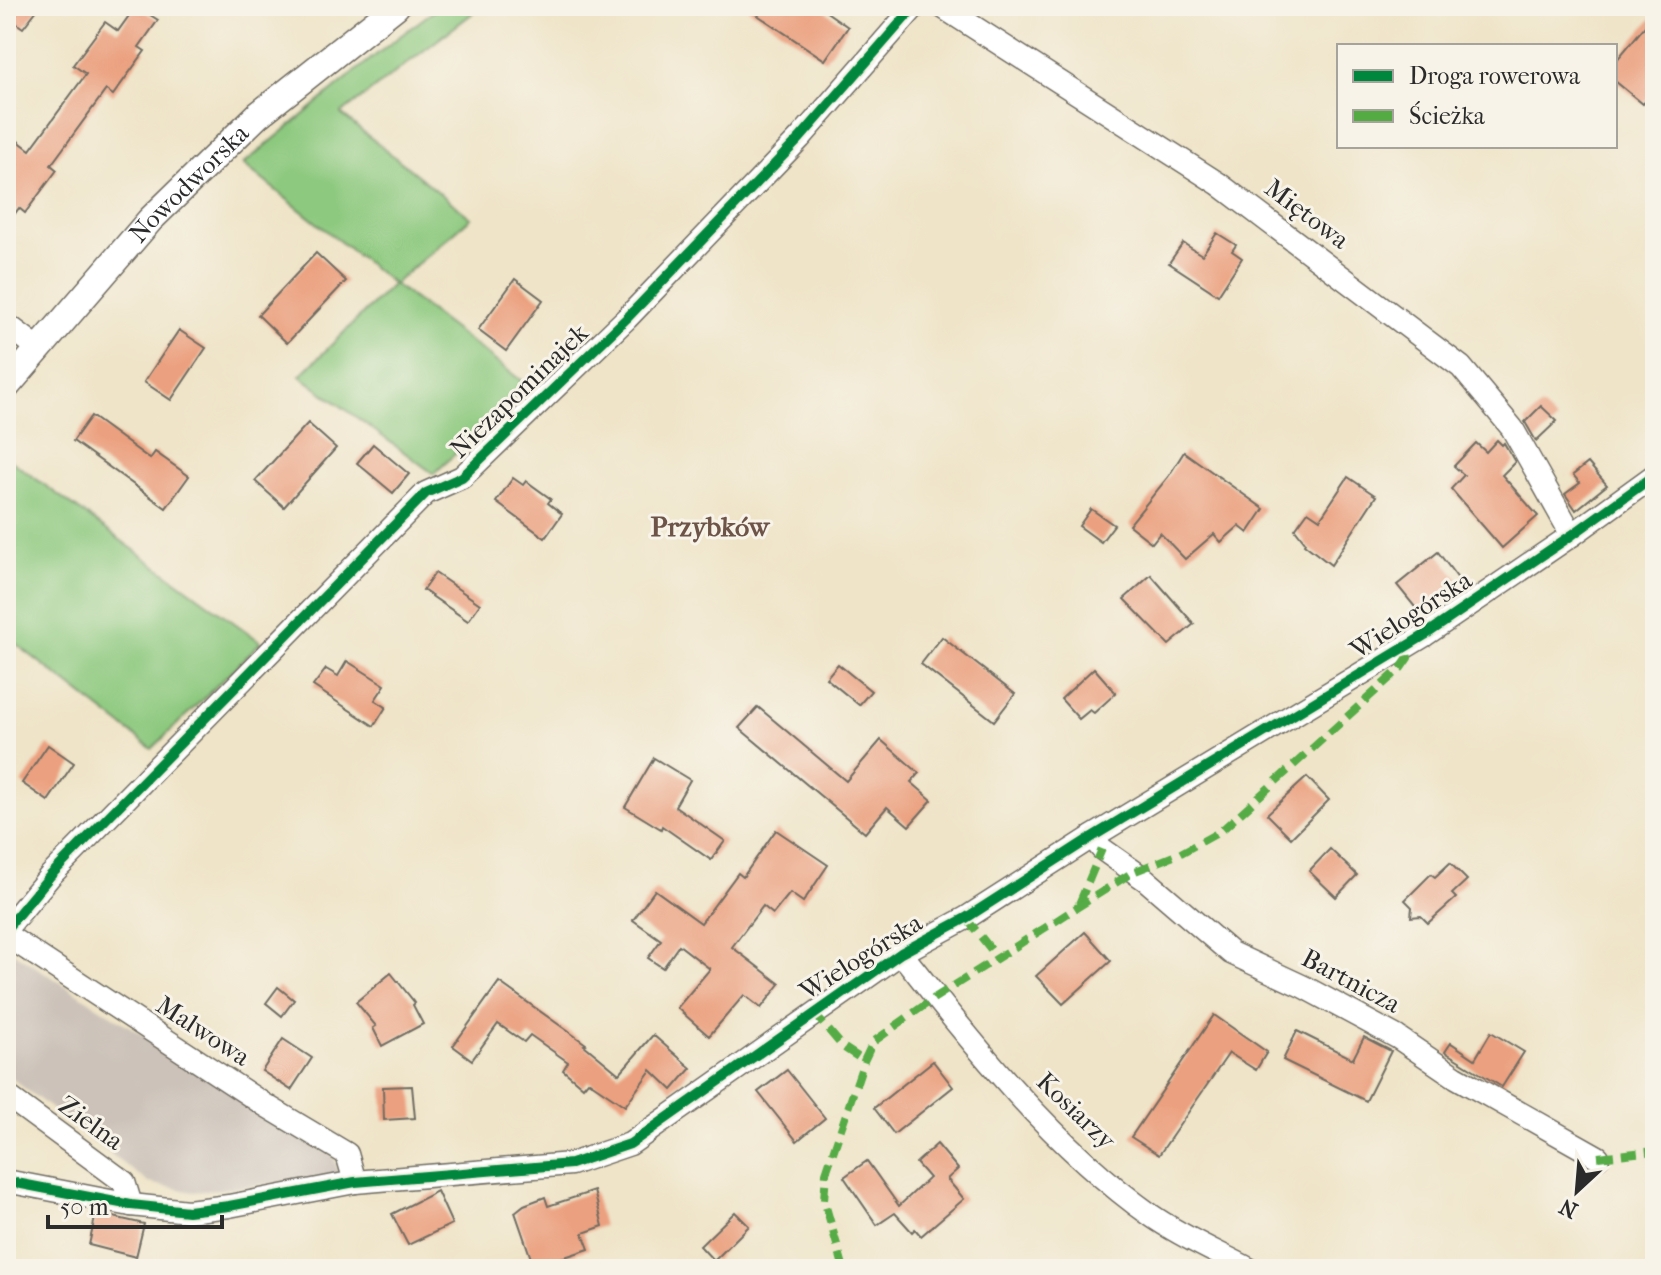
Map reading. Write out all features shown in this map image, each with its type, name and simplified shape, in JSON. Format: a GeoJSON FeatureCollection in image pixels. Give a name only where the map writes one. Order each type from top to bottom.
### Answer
{"type":"FeatureCollection","features":[{"type":"Feature","properties":{"kind":"street","name":"Nowodworska"},"geometry":{"type":"LineString","coordinates":[[6,387],[139,231],[247,126],[396,6]]}},
{"type":"Feature","properties":{"kind":"street","name":"Niezapominajek"},"geometry":{"type":"LineString","coordinates":[[6,929],[50,876],[426,493],[462,477],[627,318],[800,138],[915,6]]}},
{"type":"Feature","properties":{"kind":"street","name":"Miętowa"},"geometry":{"type":"LineString","coordinates":[[941,6],[1219,184],[1461,367],[1512,428],[1572,535]]}},
{"type":"Feature","properties":{"kind":"street"},"geometry":{"type":"LineString","coordinates":[[6,324],[38,348]]}},
{"type":"Feature","properties":{"kind":"street","name":"Wielogórska"},"geometry":{"type":"LineString","coordinates":[[6,1181],[131,1205],[188,1211],[355,1182],[571,1164],[630,1144],[813,1012],[901,953],[966,918],[1092,837],[1425,635],[1655,475]]}},
{"type":"Feature","properties":{"kind":"street","name":"Bartnicza"},"geometry":{"type":"LineString","coordinates":[[1092,837],[1102,849],[1146,880],[1231,953],[1304,987],[1397,1037],[1456,1077],[1598,1157]]}},
{"type":"Feature","properties":{"kind":"street","name":"Malwowa"},"geometry":{"type":"LineString","coordinates":[[6,935],[265,1105],[347,1154],[355,1182]]}},
{"type":"Feature","properties":{"kind":"street","name":"Kosiarzy"},"geometry":{"type":"LineString","coordinates":[[901,953],[1000,1075],[1085,1161],[1153,1217],[1249,1269]]}},
{"type":"Feature","properties":{"kind":"street","name":"Zielna"},"geometry":{"type":"LineString","coordinates":[[6,1095],[124,1182],[131,1205]]}},
{"type":"Feature","properties":{"kind":"shaded area"},"geometry":{"type":"Polygon","coordinates":[[[6,948],[334,1157],[339,1176],[193,1192],[149,1183],[6,1074],[6,948]]]}},
{"type":"Feature","properties":{"kind":"green space"},"geometry":{"type":"Polygon","coordinates":[[[441,6],[482,6],[341,114],[471,218],[394,284],[527,385],[434,474],[300,376],[393,284],[243,164],[365,63],[441,6]]]}},
{"type":"Feature","properties":{"kind":"green space"},"geometry":{"type":"Polygon","coordinates":[[[6,457],[261,642],[152,749],[6,636],[6,457]]]}},
{"type":"Feature","properties":{"kind":"building"},"geometry":{"type":"Polygon","coordinates":[[[6,6],[40,6],[23,28],[6,16],[6,6]]]}},
{"type":"Feature","properties":{"kind":"building"},"geometry":{"type":"Polygon","coordinates":[[[136,6],[158,20],[139,47],[145,51],[113,95],[106,90],[51,165],[57,170],[25,213],[19,208],[6,226],[6,156],[18,141],[30,150],[86,74],[73,65],[105,22],[118,31],[136,6]]]}},
{"type":"Feature","properties":{"kind":"building"},"geometry":{"type":"Polygon","coordinates":[[[744,6],[818,6],[848,27],[825,60],[744,6]]]}},
{"type":"Feature","properties":{"kind":"building"},"geometry":{"type":"Polygon","coordinates":[[[1655,14],[1655,90],[1643,104],[1617,83],[1617,60],[1655,14]]]}},
{"type":"Feature","properties":{"kind":"building"},"geometry":{"type":"Polygon","coordinates":[[[1217,233],[1236,245],[1232,251],[1242,258],[1218,295],[1169,263],[1183,243],[1202,255],[1217,233]]]}},
{"type":"Feature","properties":{"kind":"building"},"geometry":{"type":"Polygon","coordinates":[[[316,253],[346,281],[287,343],[258,315],[316,253]]]}},
{"type":"Feature","properties":{"kind":"building"},"geometry":{"type":"Polygon","coordinates":[[[515,279],[543,300],[506,351],[478,330],[515,279]]]}},
{"type":"Feature","properties":{"kind":"building"},"geometry":{"type":"Polygon","coordinates":[[[179,330],[206,348],[171,400],[144,382],[179,330]]]}},
{"type":"Feature","properties":{"kind":"building"},"geometry":{"type":"Polygon","coordinates":[[[1541,406],[1557,421],[1536,441],[1525,422],[1541,406]]]}},
{"type":"Feature","properties":{"kind":"building"},"geometry":{"type":"Polygon","coordinates":[[[91,416],[150,459],[155,452],[189,476],[166,508],[73,441],[91,416]]]}},
{"type":"Feature","properties":{"kind":"building"},"geometry":{"type":"Polygon","coordinates":[[[308,423],[336,448],[284,507],[255,481],[308,423]]]}},
{"type":"Feature","properties":{"kind":"building"},"geometry":{"type":"Polygon","coordinates":[[[1497,440],[1502,445],[1504,443],[1515,462],[1502,475],[1538,516],[1502,548],[1451,489],[1464,475],[1454,466],[1476,443],[1486,452],[1497,440]]]}},
{"type":"Feature","properties":{"kind":"building"},"geometry":{"type":"Polygon","coordinates":[[[373,444],[409,474],[393,493],[357,463],[373,444]]]}},
{"type":"Feature","properties":{"kind":"building"},"geometry":{"type":"Polygon","coordinates":[[[1184,452],[1264,509],[1248,533],[1239,526],[1221,542],[1214,534],[1185,559],[1160,533],[1152,543],[1129,525],[1184,452]]]}},
{"type":"Feature","properties":{"kind":"building"},"geometry":{"type":"Polygon","coordinates":[[[1588,463],[1607,485],[1576,510],[1565,494],[1580,483],[1573,475],[1588,463]]]}},
{"type":"Feature","properties":{"kind":"building"},"geometry":{"type":"Polygon","coordinates":[[[1348,477],[1376,496],[1331,565],[1304,544],[1295,529],[1308,511],[1320,519],[1348,477]]]}},
{"type":"Feature","properties":{"kind":"building"},"geometry":{"type":"Polygon","coordinates":[[[513,478],[523,485],[526,481],[551,499],[548,503],[562,514],[545,538],[496,502],[513,478]]]}},
{"type":"Feature","properties":{"kind":"building"},"geometry":{"type":"Polygon","coordinates":[[[1091,509],[1114,525],[1101,542],[1079,526],[1091,509]]]}},
{"type":"Feature","properties":{"kind":"building"},"geometry":{"type":"Polygon","coordinates":[[[1438,552],[1459,580],[1419,612],[1397,585],[1438,552]]]}},
{"type":"Feature","properties":{"kind":"building"},"geometry":{"type":"Polygon","coordinates":[[[435,573],[480,604],[468,621],[423,590],[435,573]]]}},
{"type":"Feature","properties":{"kind":"building"},"geometry":{"type":"Polygon","coordinates":[[[1151,575],[1194,624],[1169,645],[1124,599],[1151,575]]]}},
{"type":"Feature","properties":{"kind":"building"},"geometry":{"type":"Polygon","coordinates":[[[942,637],[1015,694],[994,721],[921,664],[942,637]]]}},
{"type":"Feature","properties":{"kind":"building"},"geometry":{"type":"Polygon","coordinates":[[[347,661],[385,685],[375,700],[386,707],[374,726],[313,686],[326,669],[338,676],[347,661]]]}},
{"type":"Feature","properties":{"kind":"building"},"geometry":{"type":"Polygon","coordinates":[[[838,664],[871,691],[859,705],[826,678],[838,664]]]}},
{"type":"Feature","properties":{"kind":"building"},"geometry":{"type":"Polygon","coordinates":[[[1094,668],[1116,693],[1094,713],[1090,710],[1079,719],[1061,699],[1094,668]]]}},
{"type":"Feature","properties":{"kind":"building"},"geometry":{"type":"Polygon","coordinates":[[[758,707],[846,781],[881,740],[919,773],[911,782],[932,800],[909,826],[887,807],[865,833],[739,728],[758,707]]]}},
{"type":"Feature","properties":{"kind":"building"},"geometry":{"type":"Polygon","coordinates":[[[48,745],[74,763],[48,801],[22,783],[48,745]]]}},
{"type":"Feature","properties":{"kind":"building"},"geometry":{"type":"Polygon","coordinates":[[[654,758],[690,780],[675,806],[725,841],[711,860],[662,826],[661,829],[625,807],[654,758]]]}},
{"type":"Feature","properties":{"kind":"building"},"geometry":{"type":"Polygon","coordinates":[[[1307,777],[1329,800],[1291,838],[1267,814],[1307,777]]]}},
{"type":"Feature","properties":{"kind":"building"},"geometry":{"type":"Polygon","coordinates":[[[776,830],[828,865],[803,902],[790,893],[773,914],[763,906],[732,947],[780,984],[761,1008],[744,995],[709,1036],[677,1008],[710,969],[679,945],[663,968],[648,958],[661,940],[633,920],[655,890],[701,923],[738,873],[743,877],[776,830]]]}},
{"type":"Feature","properties":{"kind":"building"},"geometry":{"type":"Polygon","coordinates":[[[1330,849],[1357,875],[1336,897],[1309,871],[1330,849]]]}},
{"type":"Feature","properties":{"kind":"building"},"geometry":{"type":"Polygon","coordinates":[[[1450,863],[1467,880],[1452,894],[1456,898],[1428,923],[1421,916],[1411,917],[1412,907],[1405,900],[1431,874],[1435,877],[1450,863]]]}},
{"type":"Feature","properties":{"kind":"building"},"geometry":{"type":"Polygon","coordinates":[[[1085,932],[1111,961],[1063,1004],[1036,976],[1085,932]]]}},
{"type":"Feature","properties":{"kind":"building"},"geometry":{"type":"Polygon","coordinates":[[[391,973],[415,1003],[413,1005],[423,1024],[382,1046],[373,1028],[376,1026],[356,1002],[391,973]]]}},
{"type":"Feature","properties":{"kind":"building"},"geometry":{"type":"Polygon","coordinates":[[[499,982],[586,1044],[619,1074],[653,1035],[691,1068],[672,1090],[651,1070],[625,1106],[588,1081],[583,1087],[563,1070],[568,1062],[530,1035],[524,1042],[498,1024],[472,1060],[453,1046],[499,982]]]}},
{"type":"Feature","properties":{"kind":"building"},"geometry":{"type":"Polygon","coordinates":[[[278,987],[294,1000],[282,1016],[266,1003],[278,987]]]}},
{"type":"Feature","properties":{"kind":"building"},"geometry":{"type":"Polygon","coordinates":[[[1214,1015],[1267,1052],[1256,1070],[1229,1053],[1159,1155],[1131,1137],[1214,1015]]]}},
{"type":"Feature","properties":{"kind":"building"},"geometry":{"type":"Polygon","coordinates":[[[1297,1031],[1353,1059],[1364,1037],[1391,1051],[1366,1101],[1283,1060],[1297,1031]]]}},
{"type":"Feature","properties":{"kind":"building"},"geometry":{"type":"Polygon","coordinates":[[[1491,1032],[1524,1052],[1502,1087],[1445,1052],[1451,1043],[1475,1059],[1491,1032]]]}},
{"type":"Feature","properties":{"kind":"building"},"geometry":{"type":"Polygon","coordinates":[[[283,1039],[312,1058],[291,1090],[262,1071],[283,1039]]]}},
{"type":"Feature","properties":{"kind":"building"},"geometry":{"type":"Polygon","coordinates":[[[933,1061],[953,1087],[894,1134],[874,1108],[933,1061]]]}},
{"type":"Feature","properties":{"kind":"building"},"geometry":{"type":"Polygon","coordinates":[[[787,1070],[825,1118],[797,1141],[758,1092],[787,1070]]]}},
{"type":"Feature","properties":{"kind":"building"},"geometry":{"type":"Polygon","coordinates":[[[412,1086],[415,1118],[384,1120],[383,1087],[412,1086]]]}},
{"type":"Feature","properties":{"kind":"building"},"geometry":{"type":"Polygon","coordinates":[[[937,1144],[958,1169],[947,1179],[964,1199],[921,1236],[915,1229],[912,1232],[895,1213],[877,1225],[844,1177],[867,1161],[899,1206],[929,1178],[916,1163],[937,1144]]]}},
{"type":"Feature","properties":{"kind":"building"},"geometry":{"type":"Polygon","coordinates":[[[437,1191],[452,1224],[408,1245],[392,1214],[437,1191]]]}},
{"type":"Feature","properties":{"kind":"building"},"geometry":{"type":"Polygon","coordinates":[[[594,1191],[603,1226],[583,1233],[589,1249],[534,1267],[515,1212],[545,1197],[548,1206],[594,1191]]]}},
{"type":"Feature","properties":{"kind":"building"},"geometry":{"type":"Polygon","coordinates":[[[735,1212],[749,1226],[714,1261],[700,1246],[735,1212]]]}},
{"type":"Feature","properties":{"kind":"building"},"geometry":{"type":"Polygon","coordinates":[[[96,1213],[144,1224],[136,1257],[89,1245],[96,1213]]]}},
{"type":"Feature","properties":{"kind":"marked path"},"geometry":{"type":"LineString","coordinates":[[844,1269],[824,1200],[826,1173],[873,1042],[936,997],[1133,872],[1179,854],[1221,831],[1401,668],[1408,658],[1406,647]]}},
{"type":"Feature","properties":{"kind":"marked path"},"geometry":{"type":"LineString","coordinates":[[1079,904],[1102,849]]}},
{"type":"Feature","properties":{"kind":"marked path"},"geometry":{"type":"LineString","coordinates":[[966,918],[997,957]]}},
{"type":"Feature","properties":{"kind":"marked path"},"geometry":{"type":"LineString","coordinates":[[813,1012],[843,1047],[864,1061]]}},
{"type":"Feature","properties":{"kind":"marked path"},"geometry":{"type":"LineString","coordinates":[[1598,1157],[1655,1151]]}},
{"type":"Feature","properties":{"kind":"cycle path"},"geometry":{"type":"LineString","coordinates":[[6,929],[50,876],[426,493],[462,477],[627,318],[800,138],[915,6]]}},
{"type":"Feature","properties":{"kind":"cycle path"},"geometry":{"type":"LineString","coordinates":[[6,1181],[131,1205],[188,1211],[355,1182],[571,1164],[630,1144],[901,953],[966,918],[1092,837],[1425,635],[1655,475]]}},
{"type":"Feature","properties":{"kind":"district","name":"Przybków"},"geometry":{"type":"Point","coordinates":[710,526]}}]}
